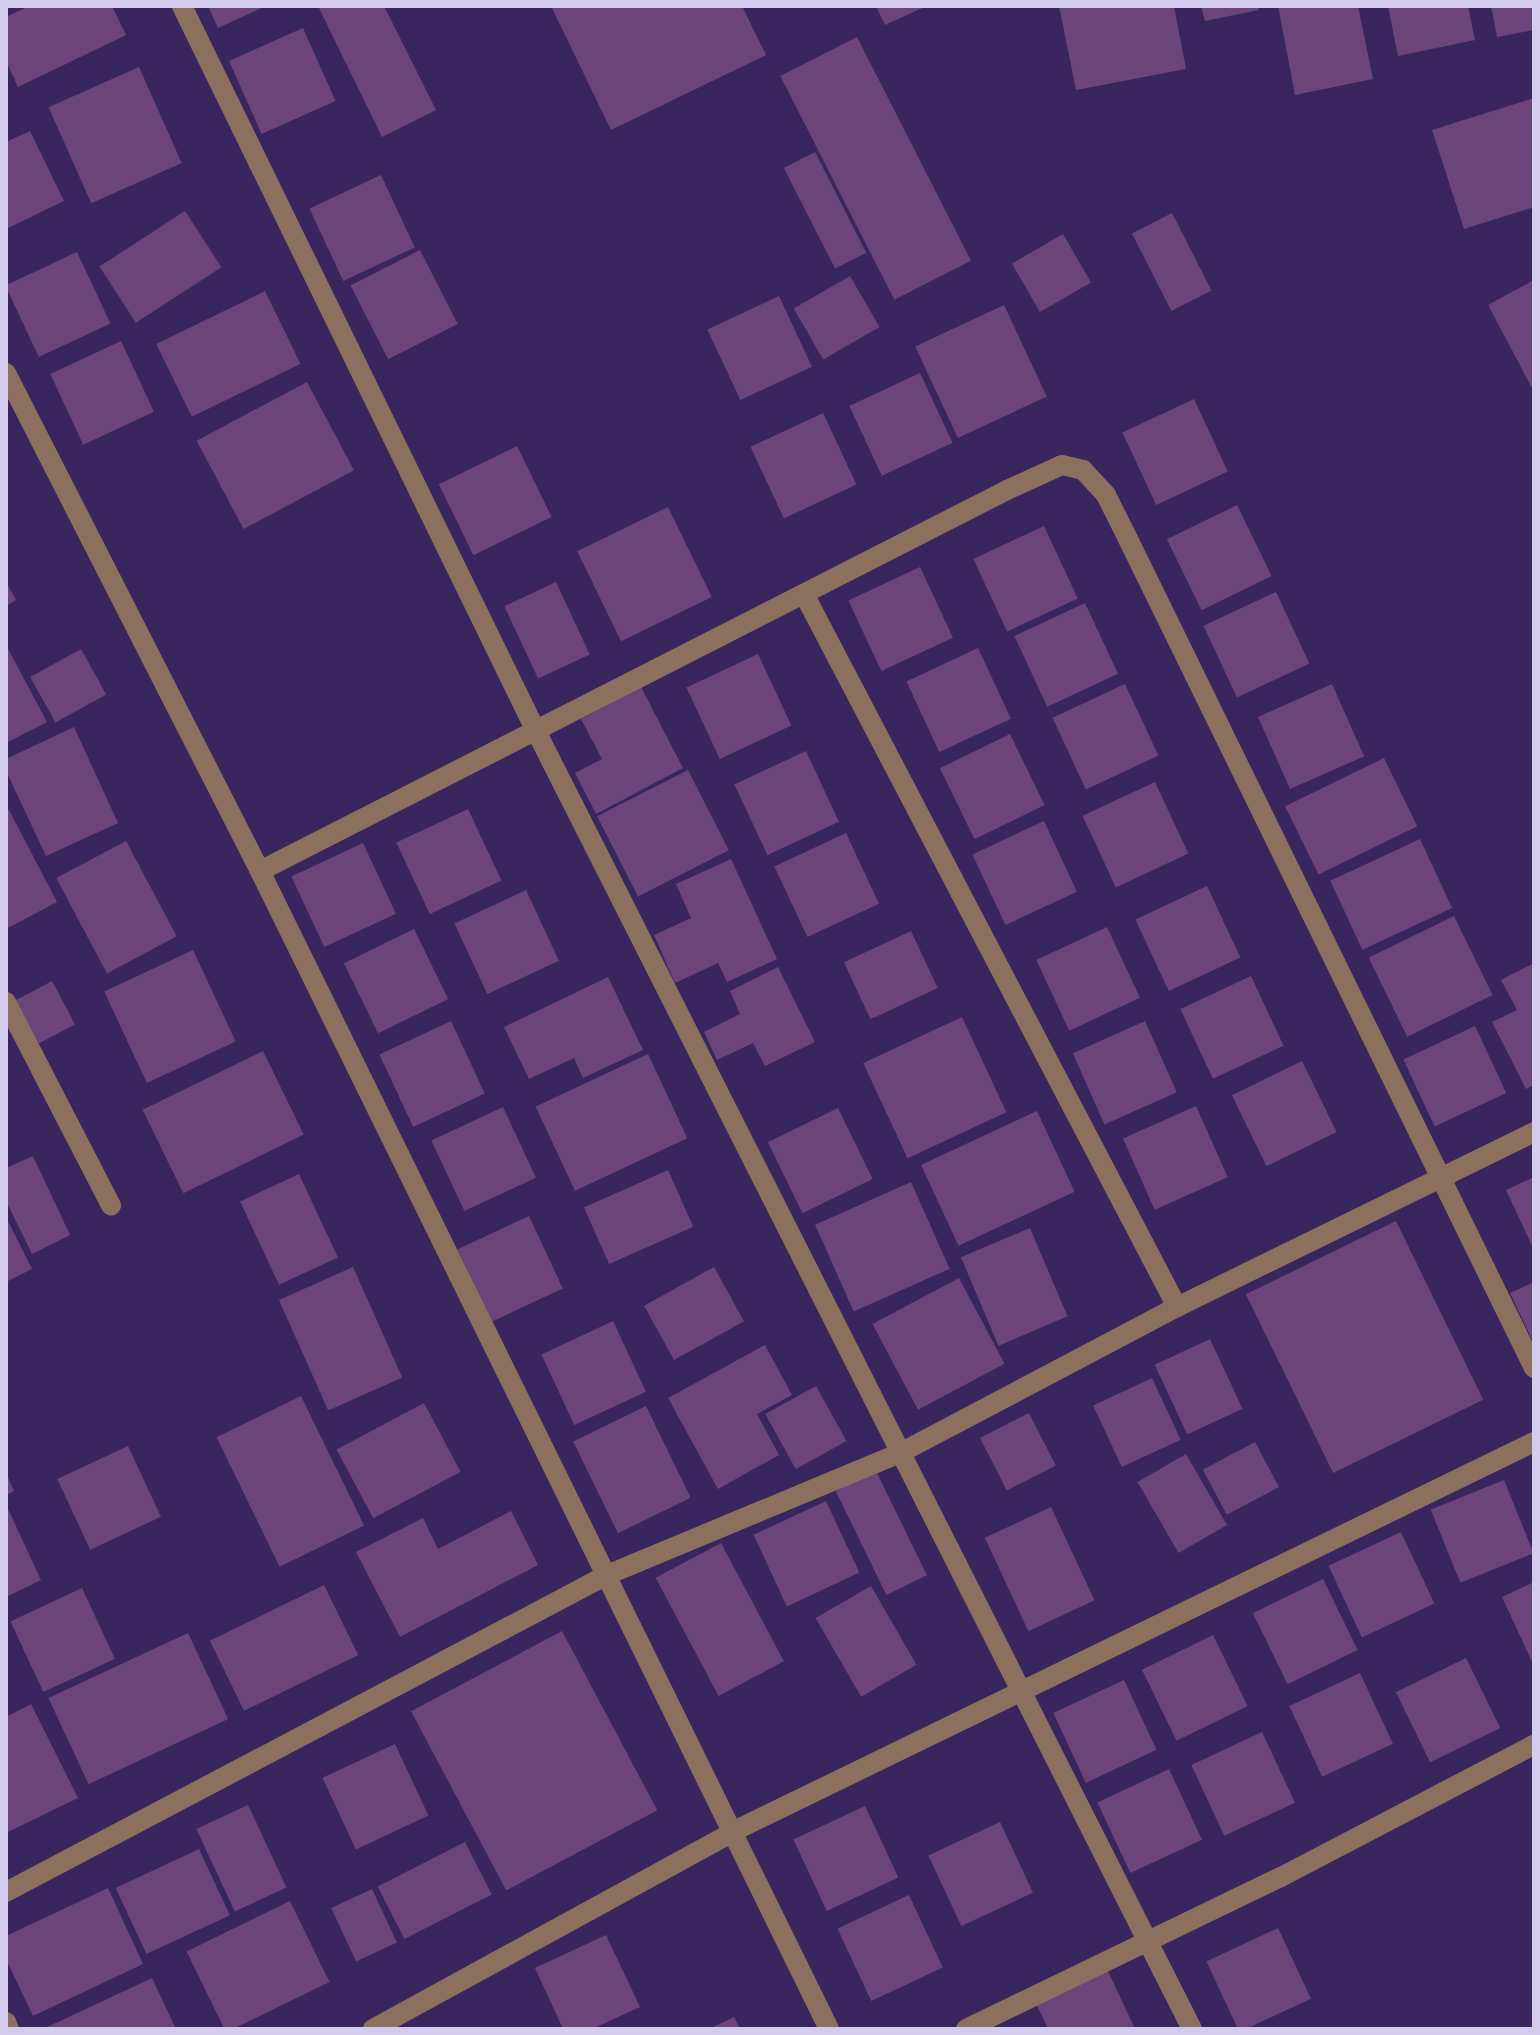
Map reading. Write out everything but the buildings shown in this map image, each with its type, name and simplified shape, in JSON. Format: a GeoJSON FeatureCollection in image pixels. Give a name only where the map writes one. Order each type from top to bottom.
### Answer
{"type":"FeatureCollection","features":[{"type":"Feature","properties":{"kind":"street"},"geometry":{"type":"LineString","coordinates":[[182,6],[535,729],[1025,1691],[1192,2029]]}},
{"type":"Feature","properties":{"kind":"street"},"geometry":{"type":"LineString","coordinates":[[6,373],[260,871],[829,2029]]}},
{"type":"Feature","properties":{"kind":"street"},"geometry":{"type":"LineString","coordinates":[[260,871],[1040,474],[1062,465],[1083,470],[1112,506],[1534,1368]]}},
{"type":"Feature","properties":{"kind":"street"},"geometry":{"type":"LineString","coordinates":[[804,594],[1177,1307]]}},
{"type":"Feature","properties":{"kind":"street"},"geometry":{"type":"LineString","coordinates":[[6,1002],[111,1205]]}},
{"type":"Feature","properties":{"kind":"street"},"geometry":{"type":"LineString","coordinates":[[6,1892],[607,1575],[902,1452],[1177,1307],[1534,1132]]}},
{"type":"Feature","properties":{"kind":"street"},"geometry":{"type":"LineString","coordinates":[[373,2029],[734,1831],[1534,1442]]}},
{"type":"Feature","properties":{"kind":"street"},"geometry":{"type":"LineString","coordinates":[[966,2029],[1149,1941],[1534,1745]]}},
{"type":"Feature","properties":{"kind":"street"},"geometry":{"type":"LineString","coordinates":[[6,2022],[9,2029]]}}]}
